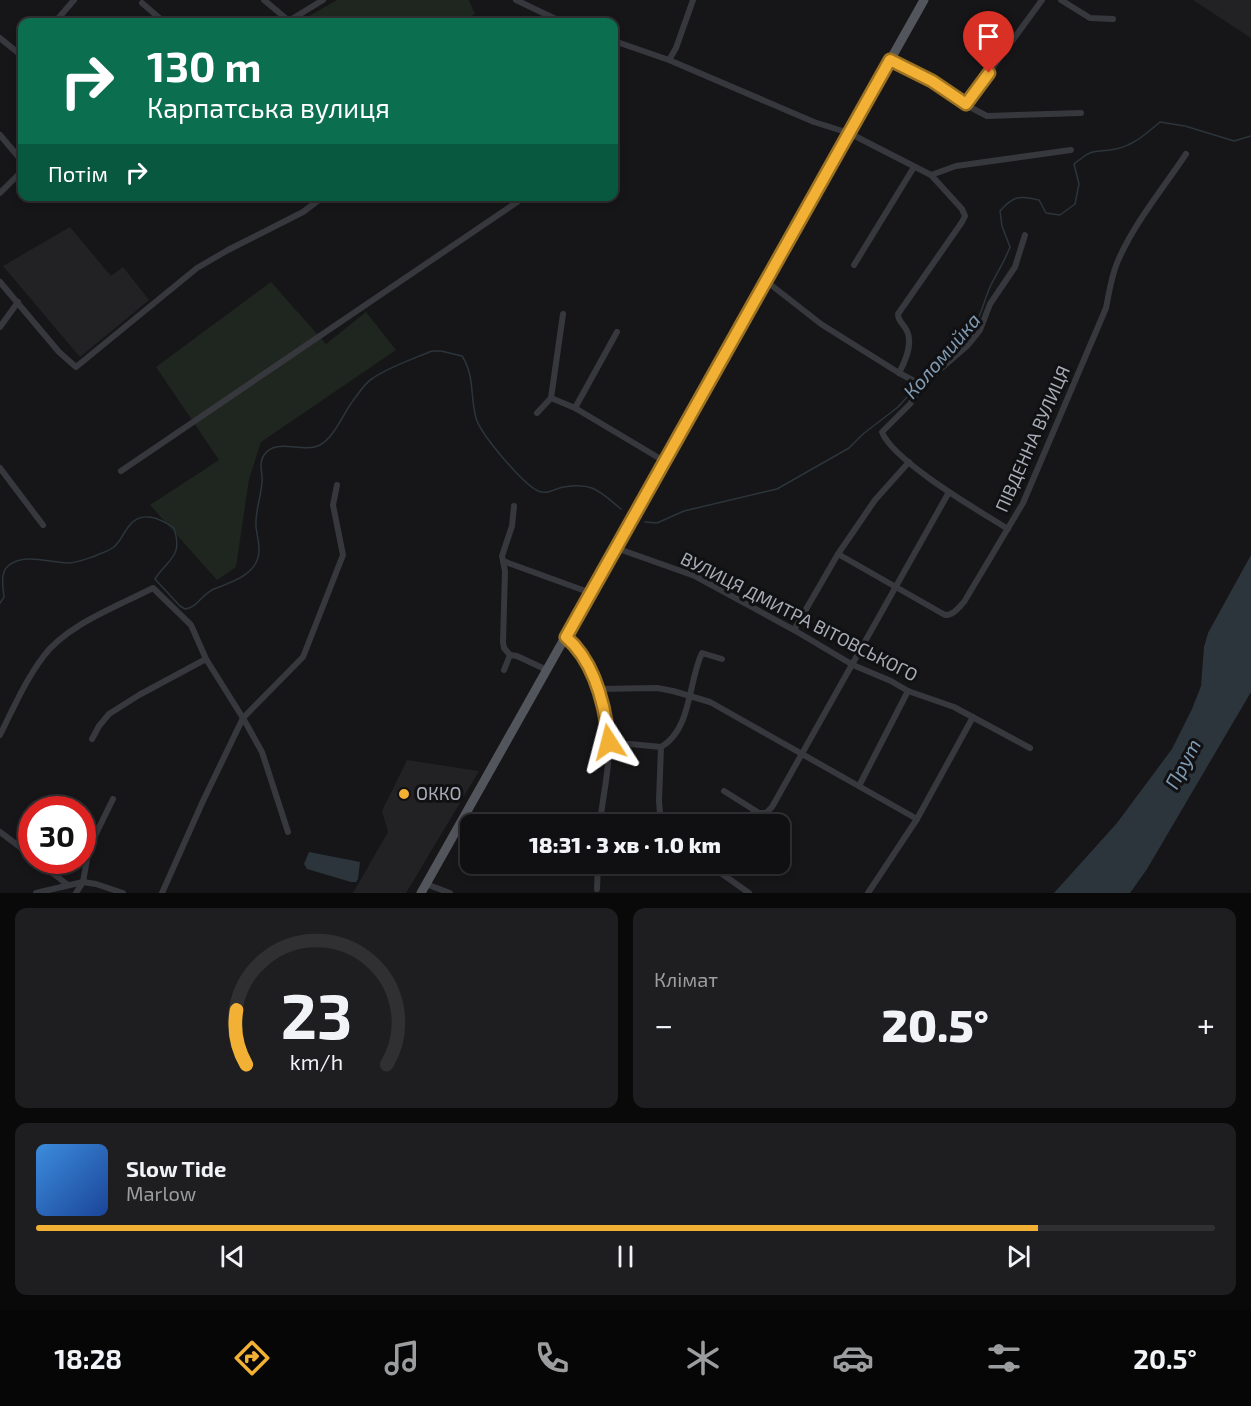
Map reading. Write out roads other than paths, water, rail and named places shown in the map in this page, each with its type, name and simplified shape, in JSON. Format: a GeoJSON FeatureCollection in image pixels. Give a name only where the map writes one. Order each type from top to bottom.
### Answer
{"type":"FeatureCollection","features":[{"type":"Feature","properties":{"kind":"main road"},"geometry":{"type":"LineString","coordinates":[[421,893],[924,0]]}},
{"type":"Feature","properties":{"kind":"street"},"geometry":{"type":"LineString","coordinates":[[58,18],[74,0]]}},
{"type":"Feature","properties":{"kind":"street"},"geometry":{"type":"LineString","coordinates":[[264,0],[284,18]]}},
{"type":"Feature","properties":{"kind":"street"},"geometry":{"type":"LineString","coordinates":[[294,18],[323,0]]}},
{"type":"Feature","properties":{"kind":"street"},"geometry":{"type":"LineString","coordinates":[[516,0],[554,18]]}},
{"type":"Feature","properties":{"kind":"street"},"geometry":{"type":"LineString","coordinates":[[669,60],[693,0]]}},
{"type":"Feature","properties":{"kind":"street"},"geometry":{"type":"LineString","coordinates":[[966,104],[1042,0]]}},
{"type":"Feature","properties":{"kind":"street"},"geometry":{"type":"LineString","coordinates":[[1061,0],[1090,18],[1113,19]]}},
{"type":"Feature","properties":{"kind":"street"},"geometry":{"type":"LineString","coordinates":[[142,3],[159,18]]}},
{"type":"Feature","properties":{"kind":"street"},"geometry":{"type":"LineString","coordinates":[[0,39],[18,51]]}},
{"type":"Feature","properties":{"kind":"street"},"geometry":{"type":"LineString","coordinates":[[618,42],[669,60],[814,122],[849,133],[931,175],[962,209],[964,217],[898,314],[898,319],[906,328],[909,338],[899,373]]}},
{"type":"Feature","properties":{"kind":"street"},"geometry":{"type":"LineString","coordinates":[[890,60],[932,81],[990,117],[1081,113]]}},
{"type":"Feature","properties":{"kind":"street"},"geometry":{"type":"LineString","coordinates":[[0,135],[18,156]]}},
{"type":"Feature","properties":{"kind":"street"},"geometry":{"type":"LineString","coordinates":[[931,175],[956,166],[1071,150]]}},
{"type":"Feature","properties":{"kind":"street","name":"ПІВДЕННА ВУЛИЦЯ"},"geometry":{"type":"LineString","coordinates":[[838,554],[945,615],[950,615],[964,602],[1023,502],[1106,308],[1117,263],[1140,220],[1186,154]]}},
{"type":"Feature","properties":{"kind":"street"},"geometry":{"type":"LineString","coordinates":[[854,265],[914,167]]}},
{"type":"Feature","properties":{"kind":"street"},"geometry":{"type":"LineString","coordinates":[[0,193],[18,175]]}},
{"type":"Feature","properties":{"kind":"street"},"geometry":{"type":"LineString","coordinates":[[0,282],[60,352],[76,367],[197,268],[296,215],[317,201]]}},
{"type":"Feature","properties":{"kind":"street"},"geometry":{"type":"LineString","coordinates":[[121,471],[519,201]]}},
{"type":"Feature","properties":{"kind":"street"},"geometry":{"type":"LineString","coordinates":[[1008,529],[949,492],[909,462],[886,440],[882,432],[907,408],[920,383],[967,346],[980,330],[990,304],[1015,267],[1025,235]]}},
{"type":"Feature","properties":{"kind":"street"},"geometry":{"type":"LineString","coordinates":[[766,281],[821,324],[899,373],[920,383]]}},
{"type":"Feature","properties":{"kind":"street"},"geometry":{"type":"LineString","coordinates":[[0,327],[18,302]]}},
{"type":"Feature","properties":{"kind":"street"},"geometry":{"type":"LineString","coordinates":[[537,413],[551,398],[563,314]]}},
{"type":"Feature","properties":{"kind":"street"},"geometry":{"type":"LineString","coordinates":[[575,408],[617,332]]}},
{"type":"Feature","properties":{"kind":"street"},"geometry":{"type":"LineString","coordinates":[[551,398],[575,408],[664,461]]}},
{"type":"Feature","properties":{"kind":"street"},"geometry":{"type":"LineString","coordinates":[[794,630],[838,554],[878,496],[909,462]]}},
{"type":"Feature","properties":{"kind":"street"},"geometry":{"type":"LineString","coordinates":[[0,468],[43,525]]}},
{"type":"Feature","properties":{"kind":"street"},"geometry":{"type":"LineString","coordinates":[[162,893],[243,718],[303,657],[343,555],[333,505],[337,485]]}},
{"type":"Feature","properties":{"kind":"street"},"geometry":{"type":"LineString","coordinates":[[723,791],[755,811],[764,813],[772,807],[949,492]]}},
{"type":"Feature","properties":{"kind":"street"},"geometry":{"type":"LineString","coordinates":[[510,656],[503,642],[505,597],[503,552],[512,526],[514,506]]}},
{"type":"Feature","properties":{"kind":"street","name":"ВУЛИЦЯ ДМИТРА ВІТОВСЬКОГО"},"geometry":{"type":"LineString","coordinates":[[616,548],[695,576],[853,665],[908,691],[954,707],[1030,748]]}},
{"type":"Feature","properties":{"kind":"street"},"geometry":{"type":"LineString","coordinates":[[503,561],[591,592]]}},
{"type":"Feature","properties":{"kind":"street"},"geometry":{"type":"LineString","coordinates":[[0,735],[20,694],[44,656],[70,632],[153,588],[190,625],[206,659],[262,752],[288,832]]}},
{"type":"Feature","properties":{"kind":"street"},"geometry":{"type":"LineString","coordinates":[[566,637],[585,658],[604,713],[609,742],[601,814]]}},
{"type":"Feature","properties":{"kind":"street"},"geometry":{"type":"LineString","coordinates":[[609,742],[661,747],[670,742],[678,729],[691,696],[698,661],[702,653],[722,658]]}},
{"type":"Feature","properties":{"kind":"street"},"geometry":{"type":"LineString","coordinates":[[510,656],[517,656],[547,670]]}},
{"type":"Feature","properties":{"kind":"street"},"geometry":{"type":"LineString","coordinates":[[504,670],[510,656]]}},
{"type":"Feature","properties":{"kind":"street"},"geometry":{"type":"LineString","coordinates":[[92,740],[109,714],[206,659]]}},
{"type":"Feature","properties":{"kind":"street"},"geometry":{"type":"LineString","coordinates":[[597,689],[657,688],[691,696],[721,707],[917,819]]}},
{"type":"Feature","properties":{"kind":"street"},"geometry":{"type":"LineString","coordinates":[[859,786],[908,691]]}},
{"type":"Feature","properties":{"kind":"street"},"geometry":{"type":"LineString","coordinates":[[868,893],[917,819],[973,717]]}},
{"type":"Feature","properties":{"kind":"street"},"geometry":{"type":"LineString","coordinates":[[659,814],[661,747]]}},
{"type":"Feature","properties":{"kind":"street"},"geometry":{"type":"LineString","coordinates":[[76,893],[83,882],[89,848],[113,799]]}},
{"type":"Feature","properties":{"kind":"street"},"geometry":{"type":"LineString","coordinates":[[752,814],[755,811]]}},
{"type":"Feature","properties":{"kind":"street"},"geometry":{"type":"LineString","coordinates":[[0,832],[18,846]]}},
{"type":"Feature","properties":{"kind":"street"},"geometry":{"type":"LineString","coordinates":[[54,874],[68,885]]}},
{"type":"Feature","properties":{"kind":"street"},"geometry":{"type":"LineString","coordinates":[[597,889],[598,874]]}},
{"type":"Feature","properties":{"kind":"street"},"geometry":{"type":"LineString","coordinates":[[722,874],[749,893]]}},
{"type":"Feature","properties":{"kind":"street"},"geometry":{"type":"LineString","coordinates":[[36,893],[83,882],[123,893]]}},
{"type":"Feature","properties":{"kind":"street"},"geometry":{"type":"LineString","coordinates":[[426,884],[450,893]]}},
{"type":"Feature","properties":{"kind":"water","name":"Прут"},"geometry":{"type":"Polygon","coordinates":[[[1251,555],[1251,692],[1147,869],[1130,893],[1054,893],[1117,823],[1172,749],[1201,686],[1204,647],[1208,633],[1251,555]]]}},
{"type":"Feature","properties":{"kind":"water"},"geometry":{"type":"Polygon","coordinates":[[[309,852],[360,862],[358,879],[356,882],[351,882],[307,869],[304,864],[309,852]]]}},
{"type":"Feature","properties":{"kind":"waterway","name":"Коломийка"},"geometry":{"type":"LineString","coordinates":[[920,381],[976,324],[990,287],[1010,247],[1002,226],[1000,211],[1009,202],[1022,197],[1039,200],[1046,213],[1060,215],[1075,204],[1079,184],[1074,164],[1091,153],[1128,145],[1160,122],[1185,126],[1234,141],[1251,136]]}},
{"type":"Feature","properties":{"kind":"waterway","name":"Коломийка"},"geometry":{"type":"LineString","coordinates":[[0,603],[4,597],[5,569],[14,562],[29,559],[68,563],[85,560],[113,548],[134,521],[151,517],[174,528],[177,545],[173,556],[155,579],[180,606],[185,609],[193,606],[210,591],[243,576],[255,565],[259,547],[256,521],[262,482],[261,462],[264,455],[275,447],[306,448],[320,445],[330,436],[351,403],[370,380],[395,366],[432,351],[462,356],[471,379],[474,410],[479,426],[503,458],[531,487],[545,492],[574,486],[590,487],[602,493],[621,509]]}},
{"type":"Feature","properties":{"kind":"waterway","name":"Коломийка"},"geometry":{"type":"LineString","coordinates":[[645,522],[657,523],[684,511],[777,489],[849,448],[898,407],[918,385]]}},
{"type":"Feature","properties":{"kind":"place","name":"ОККО"},"geometry":{"type":"Point","coordinates":[404,794]}}]}
